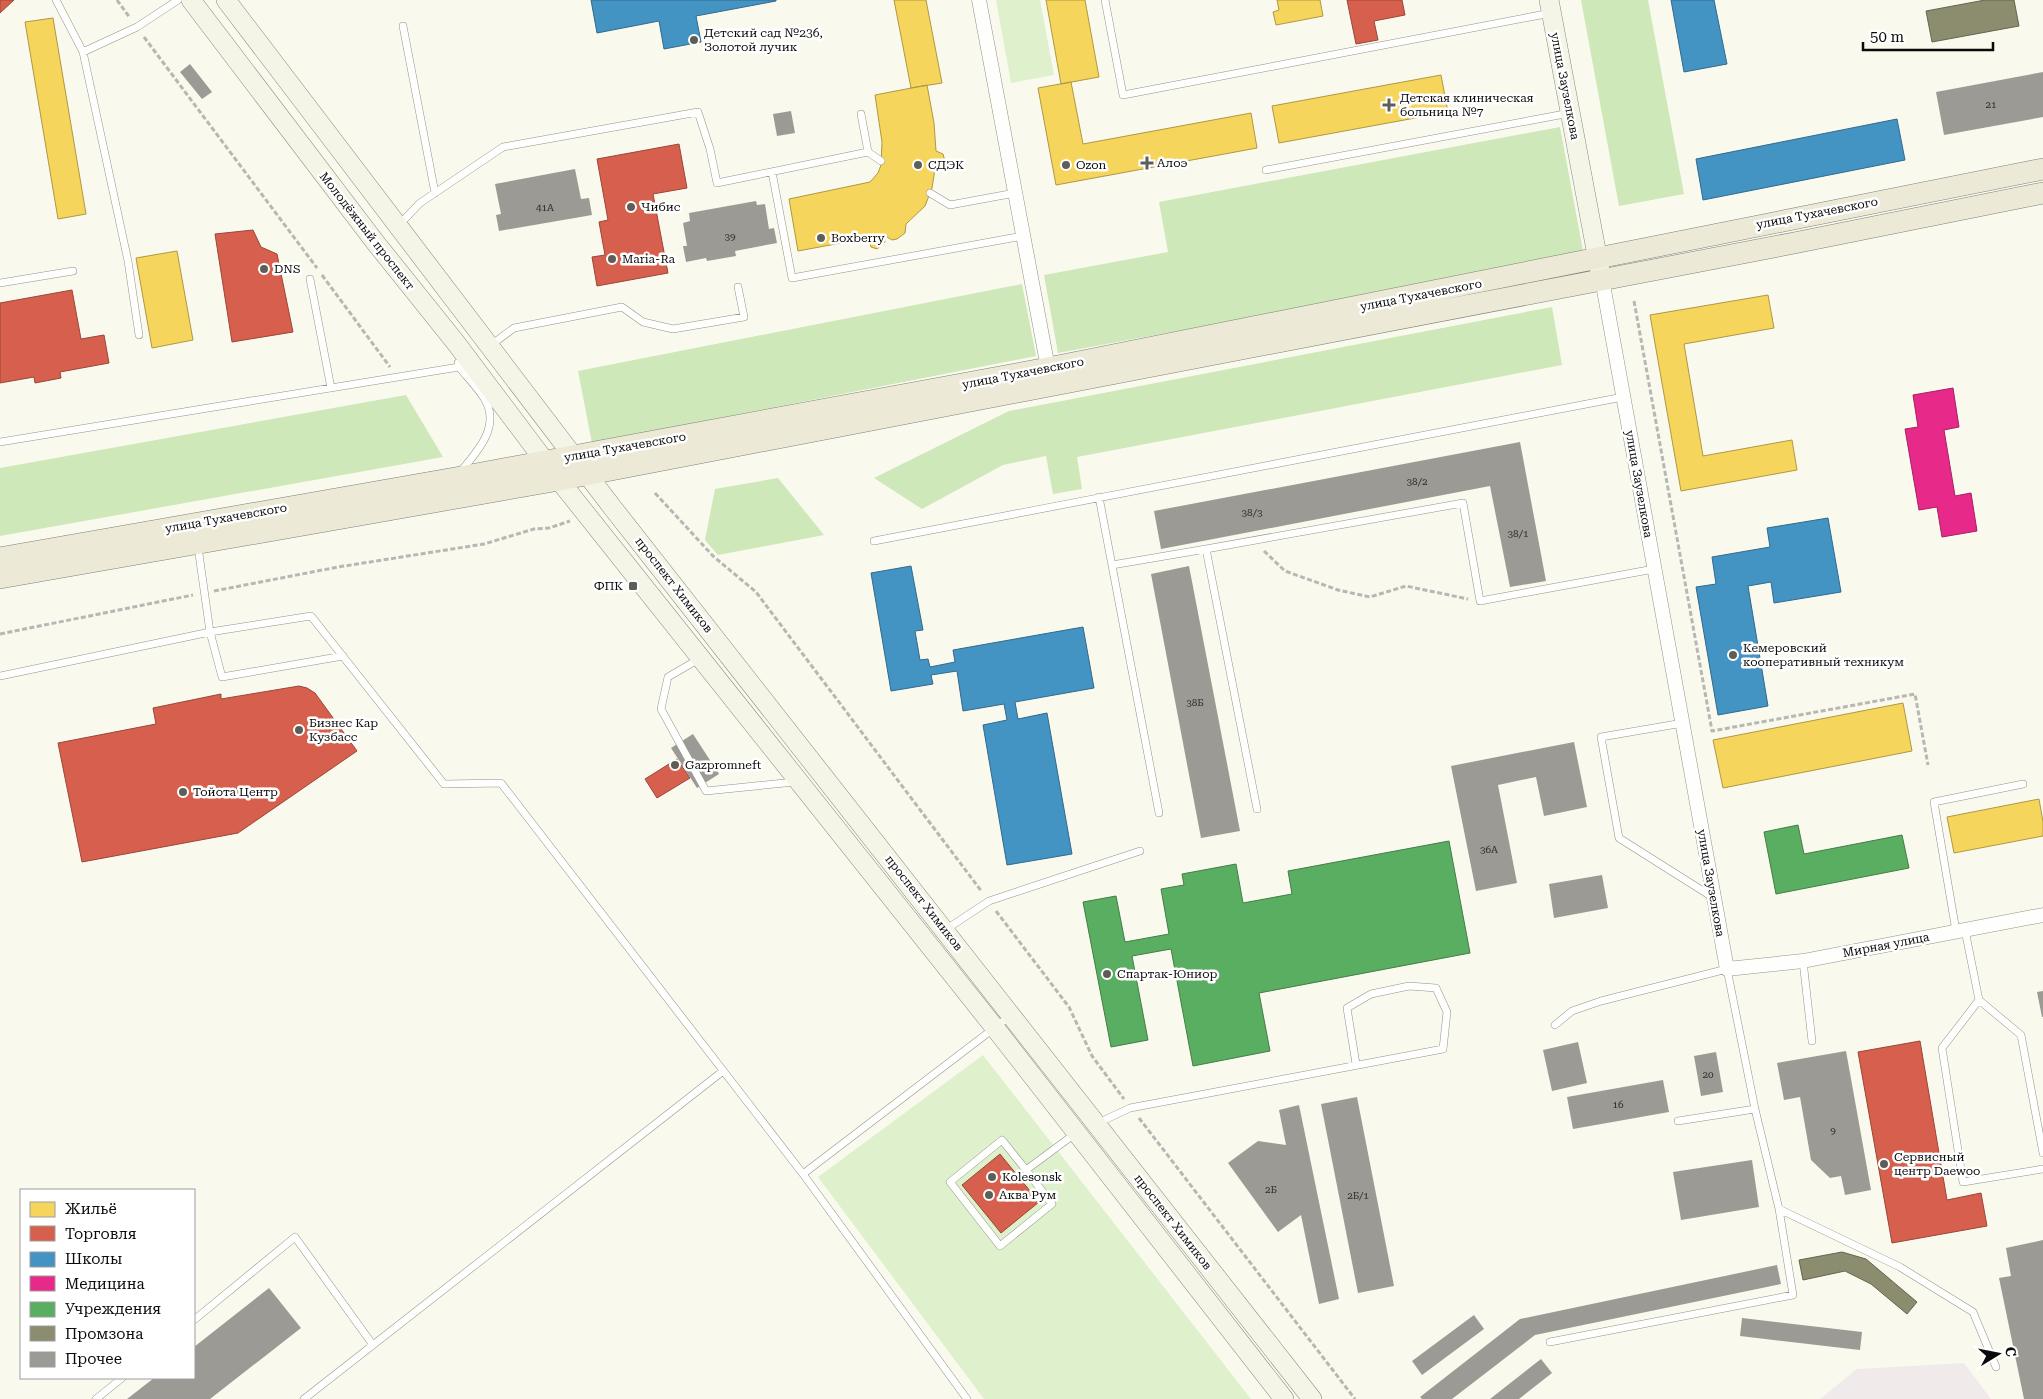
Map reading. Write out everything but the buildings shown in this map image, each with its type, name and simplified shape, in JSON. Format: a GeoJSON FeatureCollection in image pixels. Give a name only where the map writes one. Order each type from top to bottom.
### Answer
{"type":"FeatureCollection","features":[{"type":"Feature","properties":{"kind":"main road","name":"Молодёжный проспект"},"geometry":{"type":"LineString","coordinates":[[191,0],[375,242],[456,343],[545,462]]}},
{"type":"Feature","properties":{"kind":"main road"},"geometry":{"type":"LineString","coordinates":[[226,0],[489,346]]}},
{"type":"Feature","properties":{"kind":"main road","name":"улица Заузелкова"},"geometry":{"type":"LineString","coordinates":[[1550,6],[1602,279]]}},
{"type":"Feature","properties":{"kind":"main road","name":"улица Тухачевского"},"geometry":{"type":"LineString","coordinates":[[0,558],[545,462],[1048,368],[2043,169]]}},
{"type":"Feature","properties":{"kind":"main road","name":"улица Тухачевского"},"geometry":{"type":"LineString","coordinates":[[0,578],[559,480],[2043,193]]}},
{"type":"Feature","properties":{"kind":"main road","name":"проспект Химиков"},"geometry":{"type":"LineString","coordinates":[[489,346],[1312,1399]]}},
{"type":"Feature","properties":{"kind":"main road","name":"проспект Химиков"},"geometry":{"type":"LineString","coordinates":[[545,462],[995,1028],[1284,1399]]}},
{"type":"Feature","properties":{"kind":"street"},"geometry":{"type":"LineString","coordinates":[[979,0],[1048,368]]}},
{"type":"Feature","properties":{"kind":"street","name":"улица Заузелкова"},"geometry":{"type":"LineString","coordinates":[[1602,279],[1727,968]]}},
{"type":"Feature","properties":{"kind":"street","name":"Мирная улица"},"geometry":{"type":"LineString","coordinates":[[1727,968],[1803,961],[2043,915]]}},
{"type":"Feature","properties":{"kind":"lane"},"geometry":{"type":"LineString","coordinates":[[56,0],[83,52],[128,261],[139,335]]}},
{"type":"Feature","properties":{"kind":"lane"},"geometry":{"type":"LineString","coordinates":[[83,52],[137,27],[178,0]]}},
{"type":"Feature","properties":{"kind":"lane"},"geometry":{"type":"LineString","coordinates":[[1105,0],[1123,95],[1550,6]]}},
{"type":"Feature","properties":{"kind":"lane"},"geometry":{"type":"LineString","coordinates":[[403,26],[435,193]]}},
{"type":"Feature","properties":{"kind":"lane"},"geometry":{"type":"LineString","coordinates":[[397,226],[420,203],[503,147],[698,112],[710,149],[717,182],[868,152]]}},
{"type":"Feature","properties":{"kind":"lane"},"geometry":{"type":"LineString","coordinates":[[1266,170],[1570,113]]}},
{"type":"Feature","properties":{"kind":"lane"},"geometry":{"type":"LineString","coordinates":[[862,114],[868,152],[881,161]]}},
{"type":"Feature","properties":{"kind":"lane"},"geometry":{"type":"LineString","coordinates":[[772,172],[792,278],[1023,236]]}},
{"type":"Feature","properties":{"kind":"lane"},"geometry":{"type":"LineString","coordinates":[[930,193],[950,205],[1015,193]]}},
{"type":"Feature","properties":{"kind":"lane"},"geometry":{"type":"LineString","coordinates":[[0,283],[73,271]]}},
{"type":"Feature","properties":{"kind":"lane"},"geometry":{"type":"LineString","coordinates":[[310,279],[330,388]]}},
{"type":"Feature","properties":{"kind":"lane"},"geometry":{"type":"LineString","coordinates":[[489,346],[514,328],[622,307],[643,322],[673,329],[744,317],[738,288]]}},
{"type":"Feature","properties":{"kind":"lane"},"geometry":{"type":"LineString","coordinates":[[455,478],[481,447],[491,420],[484,398],[458,367],[456,343]]}},
{"type":"Feature","properties":{"kind":"lane"},"geometry":{"type":"LineString","coordinates":[[0,442],[458,367]]}},
{"type":"Feature","properties":{"kind":"lane"},"geometry":{"type":"LineString","coordinates":[[874,541],[1623,397]]}},
{"type":"Feature","properties":{"kind":"lane"},"geometry":{"type":"LineString","coordinates":[[1099,497],[1159,813]]}},
{"type":"Feature","properties":{"kind":"lane"},"geometry":{"type":"LineString","coordinates":[[1112,565],[1463,503],[1480,601],[1654,569]]}},
{"type":"Feature","properties":{"kind":"lane"},"geometry":{"type":"LineString","coordinates":[[197,544],[210,632],[222,677],[343,656]]}},
{"type":"Feature","properties":{"kind":"lane"},"geometry":{"type":"LineString","coordinates":[[1206,549],[1257,809]]}},
{"type":"Feature","properties":{"kind":"lane"},"geometry":{"type":"LineString","coordinates":[[0,676],[210,632],[311,616],[444,784],[501,782],[803,1174],[966,1399]]}},
{"type":"Feature","properties":{"kind":"lane"},"geometry":{"type":"LineString","coordinates":[[702,658],[668,677],[661,709],[706,791],[800,782]]}},
{"type":"Feature","properties":{"kind":"lane"},"geometry":{"type":"LineString","coordinates":[[1682,723],[1600,737],[1620,838],[1714,898]]}},
{"type":"Feature","properties":{"kind":"lane"},"geometry":{"type":"LineString","coordinates":[[2022,784],[1934,802],[1960,930],[1979,1000],[2021,1035],[2043,1153]]}},
{"type":"Feature","properties":{"kind":"lane"},"geometry":{"type":"LineString","coordinates":[[945,930],[989,900],[1140,851]]}},
{"type":"Feature","properties":{"kind":"lane"},"geometry":{"type":"LineString","coordinates":[[1803,961],[1812,1041]]}},
{"type":"Feature","properties":{"kind":"lane"},"geometry":{"type":"LineString","coordinates":[[1550,1342],[1793,1295],[1779,1208],[1755,1109],[1727,968],[1601,1001],[1572,1011],[1555,1025]]}},
{"type":"Feature","properties":{"kind":"lane"},"geometry":{"type":"LineString","coordinates":[[1096,1124],[1130,1108],[1356,1064],[1443,1050],[1448,1012],[1436,988],[1409,986],[1371,994],[1347,1008],[1356,1064]]}},
{"type":"Feature","properties":{"kind":"lane"},"geometry":{"type":"LineString","coordinates":[[1979,1000],[1942,1048],[1963,1182],[2043,1169]]}},
{"type":"Feature","properties":{"kind":"lane"},"geometry":{"type":"LineString","coordinates":[[803,1174],[1012,1015]]}},
{"type":"Feature","properties":{"kind":"lane"},"geometry":{"type":"LineString","coordinates":[[304,1399],[723,1071]]}},
{"type":"Feature","properties":{"kind":"lane"},"geometry":{"type":"LineString","coordinates":[[1678,1122],[1755,1109]]}},
{"type":"Feature","properties":{"kind":"lane"},"geometry":{"type":"LineString","coordinates":[[1026,1170],[1077,1132]]}},
{"type":"Feature","properties":{"kind":"lane"},"geometry":{"type":"LineString","coordinates":[[1002,1140],[1026,1170],[1052,1204],[1000,1246],[950,1182],[1002,1140]]}},
{"type":"Feature","properties":{"kind":"lane"},"geometry":{"type":"LineString","coordinates":[[1779,1208],[1900,1267],[1973,1312],[1996,1367]]}},
{"type":"Feature","properties":{"kind":"lane"},"geometry":{"type":"LineString","coordinates":[[195,1319],[295,1237],[373,1345]]}},
{"type":"Feature","properties":{"kind":"lane"},"geometry":{"type":"LineString","coordinates":[[96,1399],[121,1379]]}},
{"type":"Feature","properties":{"kind":"path"},"geometry":{"type":"LineString","coordinates":[[117,0],[398,377]]}},
{"type":"Feature","properties":{"kind":"path"},"geometry":{"type":"LineString","coordinates":[[1634,301],[1712,731],[1915,694],[1928,765]]}},
{"type":"Feature","properties":{"kind":"path"},"geometry":{"type":"LineString","coordinates":[[655,493],[713,556],[756,592],[1069,1007],[1092,1056],[1130,1108],[1355,1399]]}},
{"type":"Feature","properties":{"kind":"path"},"geometry":{"type":"LineString","coordinates":[[0,634],[204,592],[338,567],[484,544],[534,529],[549,528],[577,519]]}},
{"type":"Feature","properties":{"kind":"path"},"geometry":{"type":"LineString","coordinates":[[1253,540],[1285,571],[1338,590],[1370,597],[1406,586],[1480,601]]}},
{"type":"Feature","properties":{"kind":"shaded area"},"geometry":{"type":"Polygon","coordinates":[[[1964,1363],[1991,1399],[1820,1399],[1857,1369],[1964,1363]]]}},
{"type":"Feature","properties":{"kind":"green space"},"geometry":{"type":"Polygon","coordinates":[[[996,0],[1040,0],[1054,75],[1011,83],[996,0]]]}},
{"type":"Feature","properties":{"kind":"green space"},"geometry":{"type":"Polygon","coordinates":[[[1581,0],[1648,0],[1684,194],[1619,206],[1581,0]]]}},
{"type":"Feature","properties":{"kind":"green space"},"geometry":{"type":"Polygon","coordinates":[[[1560,127],[1584,256],[1058,353],[1044,275],[1168,252],[1159,202],[1560,127]]]}},
{"type":"Feature","properties":{"kind":"green space"},"geometry":{"type":"Polygon","coordinates":[[[1022,284],[1036,356],[592,443],[578,371],[1022,284]]]}},
{"type":"Feature","properties":{"kind":"green space"},"geometry":{"type":"Polygon","coordinates":[[[1552,307],[1562,365],[1077,457],[1082,489],[1053,494],[1046,456],[1003,465],[922,509],[874,478],[1009,411],[1552,307]]]}},
{"type":"Feature","properties":{"kind":"green space"},"geometry":{"type":"Polygon","coordinates":[[[406,395],[443,457],[0,536],[0,468],[406,395]]]}},
{"type":"Feature","properties":{"kind":"green space"},"geometry":{"type":"Polygon","coordinates":[[[778,478],[824,535],[718,555],[705,540],[715,489],[778,478]]]}},
{"type":"Feature","properties":{"kind":"green space"},"geometry":{"type":"Polygon","coordinates":[[[983,1055],[1251,1399],[984,1399],[818,1177],[983,1055]]]}},
{"type":"Feature","properties":{"kind":"place","name":"Детский сад №236, Золотой лучик"},"geometry":{"type":"Point","coordinates":[694,40]}},
{"type":"Feature","properties":{"kind":"place","name":"Детская клиническая больница №7"},"geometry":{"type":"Point","coordinates":[1389,105]}},
{"type":"Feature","properties":{"kind":"place","name":"Алоэ"},"geometry":{"type":"Point","coordinates":[1147,163]}},
{"type":"Feature","properties":{"kind":"place","name":"СДЭК"},"geometry":{"type":"Point","coordinates":[918,165]}},
{"type":"Feature","properties":{"kind":"place","name":"Ozon"},"geometry":{"type":"Point","coordinates":[1066,165]}},
{"type":"Feature","properties":{"kind":"place","name":"Чибис"},"geometry":{"type":"Point","coordinates":[631,207]}},
{"type":"Feature","properties":{"kind":"place","name":"Boxberry"},"geometry":{"type":"Point","coordinates":[821,238]}},
{"type":"Feature","properties":{"kind":"place","name":"Maria-Ra"},"geometry":{"type":"Point","coordinates":[612,259]}},
{"type":"Feature","properties":{"kind":"place","name":"DNS"},"geometry":{"type":"Point","coordinates":[264,269]}},
{"type":"Feature","properties":{"kind":"place","name":"ФПК"},"geometry":{"type":"Point","coordinates":[633,586]}},
{"type":"Feature","properties":{"kind":"place","name":"Кемеровский кооперативный техникум"},"geometry":{"type":"Point","coordinates":[1733,655]}},
{"type":"Feature","properties":{"kind":"place","name":"Бизнес Кар Кузбасс"},"geometry":{"type":"Point","coordinates":[299,730]}},
{"type":"Feature","properties":{"kind":"place","name":"Gazpromneft"},"geometry":{"type":"Point","coordinates":[675,765]}},
{"type":"Feature","properties":{"kind":"place","name":"Тойота Центр"},"geometry":{"type":"Point","coordinates":[183,792]}},
{"type":"Feature","properties":{"kind":"place","name":"Спартак-Юниор"},"geometry":{"type":"Point","coordinates":[1107,974]}},
{"type":"Feature","properties":{"kind":"place","name":"Сервисный центр Daewoo"},"geometry":{"type":"Point","coordinates":[1884,1164]}},
{"type":"Feature","properties":{"kind":"place","name":"Kolesonsk"},"geometry":{"type":"Point","coordinates":[992,1177]}},
{"type":"Feature","properties":{"kind":"place","name":"Аква Рум"},"geometry":{"type":"Point","coordinates":[989,1195]}}]}
